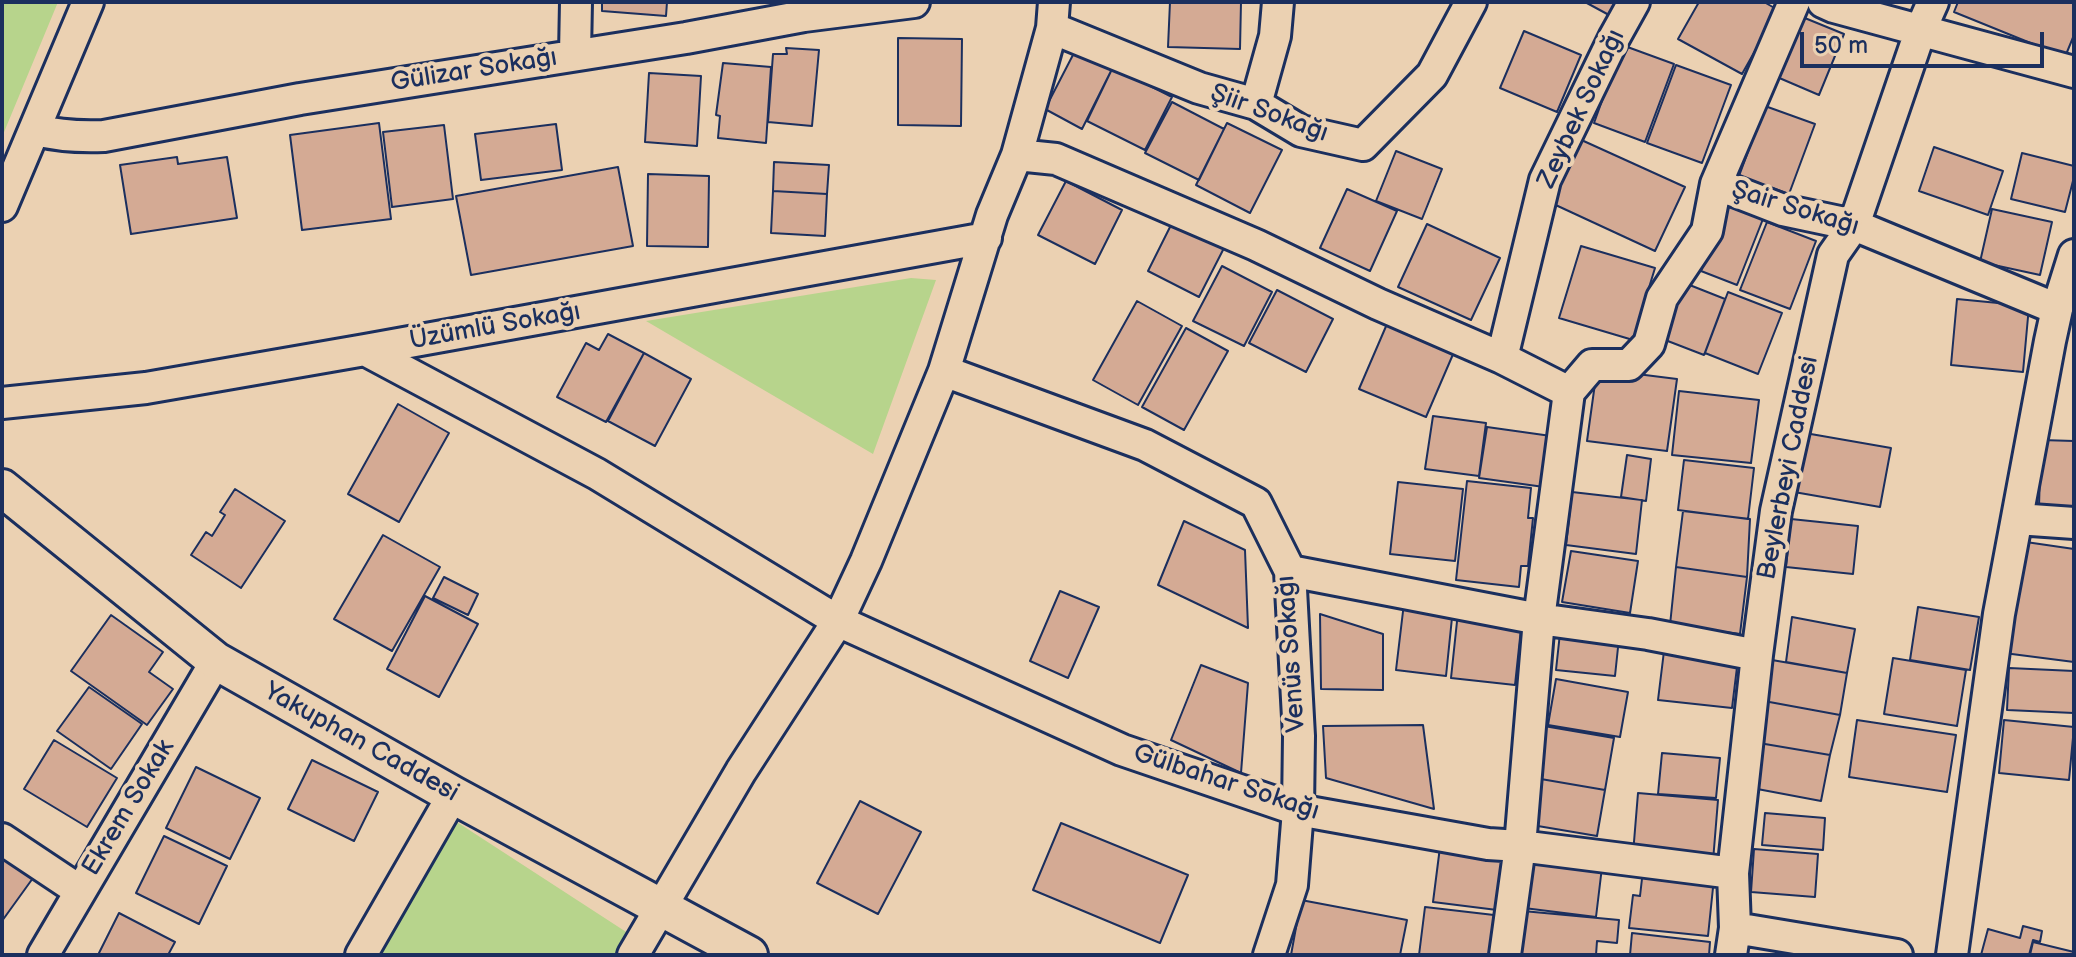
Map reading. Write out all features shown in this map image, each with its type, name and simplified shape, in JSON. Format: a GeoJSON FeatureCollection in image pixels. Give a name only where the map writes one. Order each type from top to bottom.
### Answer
{"type":"FeatureCollection","features":[{"type":"Feature","properties":{"kind":"street"},"geometry":{"type":"LineString","coordinates":[[2,206],[88,2]]}},
{"type":"Feature","properties":{"kind":"street"},"geometry":{"type":"LineString","coordinates":[[575,54],[576,2]]}},
{"type":"Feature","properties":{"kind":"street","name":"Gülizar Sokağı"},"geometry":{"type":"LineString","coordinates":[[36,130],[76,138],[104,136],[300,99],[686,38],[804,9],[914,2]]}},
{"type":"Feature","properties":{"kind":"street"},"geometry":{"type":"LineString","coordinates":[[1256,104],[1275,36],[1278,2]]}},
{"type":"Feature","properties":{"kind":"street","name":"Şiir Sokağı"},"geometry":{"type":"LineString","coordinates":[[1053,15],[1199,88],[1256,104],[1301,131],[1363,145],[1432,75],[1471,2]]}},
{"type":"Feature","properties":{"kind":"street","name":"Zeybek Sokağı"},"geometry":{"type":"LineString","coordinates":[[1502,358],[1545,180],[1634,2]]}},
{"type":"Feature","properties":{"kind":"street","name":"Şair Sokağı"},"geometry":{"type":"LineString","coordinates":[[1794,2],[1716,184],[1783,210],[1854,225],[2057,309]]}},
{"type":"Feature","properties":{"kind":"street"},"geometry":{"type":"LineString","coordinates":[[1823,2],[1834,7],[1927,16],[2074,72]]}},
{"type":"Feature","properties":{"kind":"street"},"geometry":{"type":"LineString","coordinates":[[633,955],[741,771],[838,621],[866,561],[944,371],[992,215],[1017,155],[1053,15]]}},
{"type":"Feature","properties":{"kind":"street","name":"Beylerbeyi Caddesi"},"geometry":{"type":"LineString","coordinates":[[1733,942],[1733,873],[1776,511],[1833,255],[1854,225],[1927,16]]}},
{"type":"Feature","properties":{"kind":"street"},"geometry":{"type":"LineString","coordinates":[[1017,155],[1056,159],[1256,245],[1569,392]]}},
{"type":"Feature","properties":{"kind":"street"},"geometry":{"type":"LineString","coordinates":[[1505,955],[1520,846],[1539,619],[1569,392],[1592,365],[1629,365],[1649,344],[1662,298],[1707,231],[1716,184]]}},
{"type":"Feature","properties":{"kind":"street","name":"Üzümlü Sokağı"},"geometry":{"type":"LineString","coordinates":[[2,403],[146,388],[986,238]]}},
{"type":"Feature","properties":{"kind":"street"},"geometry":{"type":"LineString","coordinates":[[1952,955],[1992,661],[2017,519],[2062,341],[2057,309],[2074,255]]}},
{"type":"Feature","properties":{"kind":"street","name":"Gülbahar Sokağı"},"geometry":{"type":"LineString","coordinates":[[365,350],[597,474],[838,621],[1122,750],[1298,810],[1488,844],[1733,873]]}},
{"type":"Feature","properties":{"kind":"street","name":"Venüs Sokağı"},"geometry":{"type":"LineString","coordinates":[[944,371],[1145,445],[1256,503],[1290,571],[1299,736],[1298,810],[1292,885],[1269,955]]}},
{"type":"Feature","properties":{"kind":"street","name":"Yakuphan Caddesi"},"geometry":{"type":"LineString","coordinates":[[2,488],[216,661],[453,795],[749,955]]}},
{"type":"Feature","properties":{"kind":"street"},"geometry":{"type":"LineString","coordinates":[[2017,519],[2074,523]]}},
{"type":"Feature","properties":{"kind":"street"},"geometry":{"type":"LineString","coordinates":[[1290,571],[1539,619],[1648,634],[1757,655]]}},
{"type":"Feature","properties":{"kind":"street","name":"Ekrem Sokak"},"geometry":{"type":"LineString","coordinates":[[43,955],[216,661]]}},
{"type":"Feature","properties":{"kind":"street"},"geometry":{"type":"LineString","coordinates":[[361,955],[453,795]]}},
{"type":"Feature","properties":{"kind":"street"},"geometry":{"type":"LineString","coordinates":[[2,839],[80,891]]}},
{"type":"Feature","properties":{"kind":"street"},"geometry":{"type":"LineString","coordinates":[[1733,942],[1897,955]]}},
{"type":"Feature","properties":{"kind":"green space"},"geometry":{"type":"Polygon","coordinates":[[[2,2],[58,2],[2,137],[2,2]]]}},
{"type":"Feature","properties":{"kind":"green space"},"geometry":{"type":"Polygon","coordinates":[[[911,278],[936,280],[873,454],[646,321],[911,278]]]}},
{"type":"Feature","properties":{"kind":"green space"},"geometry":{"type":"Polygon","coordinates":[[[443,813],[637,939],[628,955],[365,955],[443,813]]]}},
{"type":"Feature","properties":{"kind":"building"},"geometry":{"type":"Polygon","coordinates":[[[602,2],[667,2],[666,16],[602,11],[602,2]]]}},
{"type":"Feature","properties":{"kind":"building"},"geometry":{"type":"Polygon","coordinates":[[[1170,2],[1241,2],[1240,49],[1168,47],[1170,2]]]}},
{"type":"Feature","properties":{"kind":"building"},"geometry":{"type":"Polygon","coordinates":[[[1585,2],[1616,2],[1609,15],[1585,2]]]}},
{"type":"Feature","properties":{"kind":"building"},"geometry":{"type":"Polygon","coordinates":[[[1699,2],[1764,2],[1778,10],[1742,74],[1678,39],[1699,2]]]}},
{"type":"Feature","properties":{"kind":"building"},"geometry":{"type":"Polygon","coordinates":[[[1958,2],[2074,2],[2074,35],[2065,57],[1954,12],[1958,2]]]}},
{"type":"Feature","properties":{"kind":"building"},"geometry":{"type":"Polygon","coordinates":[[[1795,14],[1844,34],[1819,95],[1770,74],[1795,14]]]}},
{"type":"Feature","properties":{"kind":"building"},"geometry":{"type":"Polygon","coordinates":[[[1524,31],[1581,55],[1557,112],[1500,88],[1524,31]]]}},
{"type":"Feature","properties":{"kind":"building"},"geometry":{"type":"Polygon","coordinates":[[[898,38],[962,39],[961,126],[898,125],[898,38]]]}},
{"type":"Feature","properties":{"kind":"building"},"geometry":{"type":"Polygon","coordinates":[[[1622,45],[1674,64],[1645,142],[1594,123],[1622,45]]]}},
{"type":"Feature","properties":{"kind":"building"},"geometry":{"type":"Polygon","coordinates":[[[786,48],[819,50],[812,126],[768,122],[773,54],[787,54],[786,48]]]}},
{"type":"Feature","properties":{"kind":"building"},"geometry":{"type":"Polygon","coordinates":[[[1075,51],[1113,67],[1082,129],[1045,109],[1075,51]]]}},
{"type":"Feature","properties":{"kind":"building"},"geometry":{"type":"Polygon","coordinates":[[[723,63],[771,67],[766,143],[718,138],[720,116],[716,115],[723,63]]]}},
{"type":"Feature","properties":{"kind":"building"},"geometry":{"type":"Polygon","coordinates":[[[1676,65],[1731,85],[1702,163],[1647,143],[1676,65]]]}},
{"type":"Feature","properties":{"kind":"building"},"geometry":{"type":"Polygon","coordinates":[[[1113,67],[1172,97],[1145,150],[1087,121],[1113,67]]]}},
{"type":"Feature","properties":{"kind":"building"},"geometry":{"type":"Polygon","coordinates":[[[649,73],[701,76],[697,146],[645,142],[649,73]]]}},
{"type":"Feature","properties":{"kind":"building"},"geometry":{"type":"Polygon","coordinates":[[[1172,102],[1224,129],[1199,180],[1145,153],[1172,102]]]}},
{"type":"Feature","properties":{"kind":"building"},"geometry":{"type":"Polygon","coordinates":[[[1765,106],[1815,124],[1789,194],[1739,176],[1765,106]]]}},
{"type":"Feature","properties":{"kind":"building"},"geometry":{"type":"Polygon","coordinates":[[[379,123],[391,219],[302,230],[290,135],[379,123]]]}},
{"type":"Feature","properties":{"kind":"building"},"geometry":{"type":"Polygon","coordinates":[[[1227,123],[1282,150],[1250,213],[1196,185],[1227,123]]]}},
{"type":"Feature","properties":{"kind":"building"},"geometry":{"type":"Polygon","coordinates":[[[556,124],[562,170],[481,180],[475,134],[556,124]]]}},
{"type":"Feature","properties":{"kind":"building"},"geometry":{"type":"Polygon","coordinates":[[[444,125],[453,199],[392,207],[383,132],[444,125]]]}},
{"type":"Feature","properties":{"kind":"building"},"geometry":{"type":"Polygon","coordinates":[[[1577,138],[1685,187],[1655,251],[1547,201],[1577,138]]]}},
{"type":"Feature","properties":{"kind":"building"},"geometry":{"type":"Polygon","coordinates":[[[1934,147],[2003,171],[1988,215],[1919,191],[1934,147]]]}},
{"type":"Feature","properties":{"kind":"building"},"geometry":{"type":"Polygon","coordinates":[[[1396,151],[1442,169],[1422,219],[1376,201],[1396,151]]]}},
{"type":"Feature","properties":{"kind":"building"},"geometry":{"type":"Polygon","coordinates":[[[2022,153],[2074,166],[2065,212],[2011,199],[2022,153]]]}},
{"type":"Feature","properties":{"kind":"building"},"geometry":{"type":"Polygon","coordinates":[[[177,157],[178,164],[227,157],[237,218],[131,234],[120,165],[177,157]]]}},
{"type":"Feature","properties":{"kind":"building"},"geometry":{"type":"Polygon","coordinates":[[[774,162],[829,165],[827,194],[773,191],[774,162]]]}},
{"type":"Feature","properties":{"kind":"building"},"geometry":{"type":"Polygon","coordinates":[[[618,167],[633,246],[471,275],[456,196],[618,167]]]}},
{"type":"Feature","properties":{"kind":"building"},"geometry":{"type":"Polygon","coordinates":[[[648,174],[709,176],[708,247],[647,246],[648,174]]]}},
{"type":"Feature","properties":{"kind":"building"},"geometry":{"type":"Polygon","coordinates":[[[1066,181],[1122,210],[1095,264],[1038,235],[1066,181]]]}},
{"type":"Feature","properties":{"kind":"building"},"geometry":{"type":"Polygon","coordinates":[[[1347,189],[1397,211],[1370,271],[1320,248],[1347,189]]]}},
{"type":"Feature","properties":{"kind":"building"},"geometry":{"type":"Polygon","coordinates":[[[773,191],[827,194],[825,236],[771,233],[773,191]]]}},
{"type":"Feature","properties":{"kind":"building"},"geometry":{"type":"Polygon","coordinates":[[[1727,206],[1763,219],[1737,285],[1701,271],[1727,206]]]}},
{"type":"Feature","properties":{"kind":"building"},"geometry":{"type":"Polygon","coordinates":[[[1992,209],[2052,222],[2040,275],[1980,262],[1992,209]]]}},
{"type":"Feature","properties":{"kind":"building"},"geometry":{"type":"Polygon","coordinates":[[[1173,221],[1224,248],[1199,297],[1148,271],[1173,221]]]}},
{"type":"Feature","properties":{"kind":"building"},"geometry":{"type":"Polygon","coordinates":[[[1767,222],[1816,241],[1790,309],[1740,290],[1767,222]]]}},
{"type":"Feature","properties":{"kind":"building"},"geometry":{"type":"Polygon","coordinates":[[[1427,224],[1500,258],[1471,320],[1398,287],[1427,224]]]}},
{"type":"Feature","properties":{"kind":"building"},"geometry":{"type":"Polygon","coordinates":[[[1581,246],[1655,268],[1633,340],[1559,318],[1581,246]]]}},
{"type":"Feature","properties":{"kind":"building"},"geometry":{"type":"Polygon","coordinates":[[[1222,266],[1272,292],[1244,346],[1193,321],[1222,266]]]}},
{"type":"Feature","properties":{"kind":"building"},"geometry":{"type":"Polygon","coordinates":[[[1682,282],[1725,299],[1704,355],[1660,338],[1682,282]]]}},
{"type":"Feature","properties":{"kind":"building"},"geometry":{"type":"Polygon","coordinates":[[[1277,290],[1333,319],[1306,372],[1249,343],[1277,290]]]}},
{"type":"Feature","properties":{"kind":"building"},"geometry":{"type":"Polygon","coordinates":[[[1728,292],[1782,313],[1758,374],[1705,353],[1728,292]]]}},
{"type":"Feature","properties":{"kind":"building"},"geometry":{"type":"Polygon","coordinates":[[[1957,299],[2029,306],[2023,372],[1951,365],[1957,299]]]}},
{"type":"Feature","properties":{"kind":"building"},"geometry":{"type":"Polygon","coordinates":[[[1137,301],[1182,326],[1138,405],[1093,380],[1137,301]]]}},
{"type":"Feature","properties":{"kind":"building"},"geometry":{"type":"Polygon","coordinates":[[[1387,324],[1454,352],[1426,417],[1359,389],[1387,324]]]}},
{"type":"Feature","properties":{"kind":"building"},"geometry":{"type":"Polygon","coordinates":[[[1186,328],[1228,351],[1184,430],[1142,407],[1186,328]]]}},
{"type":"Feature","properties":{"kind":"building"},"geometry":{"type":"Polygon","coordinates":[[[608,334],[644,353],[606,422],[557,397],[586,343],[599,350],[608,334]]]}},
{"type":"Feature","properties":{"kind":"building"},"geometry":{"type":"Polygon","coordinates":[[[644,353],[691,379],[655,446],[608,421],[644,353]]]}},
{"type":"Feature","properties":{"kind":"building"},"geometry":{"type":"Polygon","coordinates":[[[1597,369],[1677,379],[1667,451],[1587,441],[1597,369]]]}},
{"type":"Feature","properties":{"kind":"building"},"geometry":{"type":"Polygon","coordinates":[[[1679,391],[1759,400],[1751,463],[1672,455],[1679,391]]]}},
{"type":"Feature","properties":{"kind":"building"},"geometry":{"type":"Polygon","coordinates":[[[398,404],[449,433],[399,522],[348,494],[398,404]]]}},
{"type":"Feature","properties":{"kind":"building"},"geometry":{"type":"Polygon","coordinates":[[[1433,416],[1486,423],[1479,476],[1425,469],[1433,416]]]}},
{"type":"Feature","properties":{"kind":"building"},"geometry":{"type":"Polygon","coordinates":[[[1487,427],[1551,436],[1544,487],[1479,478],[1487,427]]]}},
{"type":"Feature","properties":{"kind":"building"},"geometry":{"type":"Polygon","coordinates":[[[1805,433],[1891,448],[1880,507],[1794,492],[1805,433]]]}},
{"type":"Feature","properties":{"kind":"building"},"geometry":{"type":"Polygon","coordinates":[[[2041,440],[2074,441],[2074,507],[2039,506],[2041,440]]]}},
{"type":"Feature","properties":{"kind":"building"},"geometry":{"type":"Polygon","coordinates":[[[1627,455],[1651,459],[1646,501],[1621,497],[1627,455]]]}},
{"type":"Feature","properties":{"kind":"building"},"geometry":{"type":"Polygon","coordinates":[[[1684,460],[1754,468],[1748,519],[1678,510],[1684,460]]]}},
{"type":"Feature","properties":{"kind":"building"},"geometry":{"type":"Polygon","coordinates":[[[1467,481],[1531,488],[1528,518],[1533,518],[1528,566],[1521,566],[1519,587],[1456,580],[1467,481]]]}},
{"type":"Feature","properties":{"kind":"building"},"geometry":{"type":"Polygon","coordinates":[[[1398,482],[1463,489],[1455,561],[1390,554],[1398,482]]]}},
{"type":"Feature","properties":{"kind":"building"},"geometry":{"type":"Polygon","coordinates":[[[235,489],[285,521],[241,588],[191,555],[206,532],[212,536],[225,515],[220,512],[235,489]]]}},
{"type":"Feature","properties":{"kind":"building"},"geometry":{"type":"Polygon","coordinates":[[[1572,492],[1642,500],[1636,554],[1566,545],[1572,492]]]}},
{"type":"Feature","properties":{"kind":"building"},"geometry":{"type":"Polygon","coordinates":[[[1683,511],[1750,519],[1747,577],[1676,567],[1683,511]]]}},
{"type":"Feature","properties":{"kind":"building"},"geometry":{"type":"Polygon","coordinates":[[[1791,519],[1858,526],[1853,574],[1786,567],[1791,519]]]}},
{"type":"Feature","properties":{"kind":"building"},"geometry":{"type":"Polygon","coordinates":[[[1184,521],[1245,550],[1248,628],[1158,585],[1184,521]]]}},
{"type":"Feature","properties":{"kind":"building"},"geometry":{"type":"Polygon","coordinates":[[[383,535],[440,567],[392,651],[334,619],[383,535]]]}},
{"type":"Feature","properties":{"kind":"building"},"geometry":{"type":"Polygon","coordinates":[[[2019,541],[2074,549],[2074,662],[2004,653],[2019,541]]]}},
{"type":"Feature","properties":{"kind":"building"},"geometry":{"type":"Polygon","coordinates":[[[1571,551],[1638,561],[1630,613],[1562,602],[1571,551]]]}},
{"type":"Feature","properties":{"kind":"building"},"geometry":{"type":"Polygon","coordinates":[[[1676,567],[1747,577],[1740,634],[1670,625],[1676,567]]]}},
{"type":"Feature","properties":{"kind":"building"},"geometry":{"type":"Polygon","coordinates":[[[444,577],[478,594],[468,615],[433,598],[444,577]]]}},
{"type":"Feature","properties":{"kind":"building"},"geometry":{"type":"Polygon","coordinates":[[[1060,591],[1099,607],[1068,678],[1030,661],[1060,591]]]}},
{"type":"Feature","properties":{"kind":"building"},"geometry":{"type":"Polygon","coordinates":[[[425,596],[478,624],[439,697],[387,669],[425,596]]]}},
{"type":"Feature","properties":{"kind":"building"},"geometry":{"type":"Polygon","coordinates":[[[1404,603],[1453,608],[1446,676],[1396,670],[1404,603]]]}},
{"type":"Feature","properties":{"kind":"building"},"geometry":{"type":"Polygon","coordinates":[[[1918,607],[1979,617],[1970,670],[1910,660],[1918,607]]]}},
{"type":"Feature","properties":{"kind":"building"},"geometry":{"type":"Polygon","coordinates":[[[1458,612],[1522,619],[1515,685],[1451,678],[1458,612]]]}},
{"type":"Feature","properties":{"kind":"building"},"geometry":{"type":"Polygon","coordinates":[[[1320,614],[1383,634],[1383,690],[1321,689],[1320,614]]]}},
{"type":"Feature","properties":{"kind":"building"},"geometry":{"type":"Polygon","coordinates":[[[111,615],[163,652],[149,672],[173,689],[147,725],[71,671],[111,615]]]}},
{"type":"Feature","properties":{"kind":"building"},"geometry":{"type":"Polygon","coordinates":[[[1792,617],[1855,629],[1847,673],[1786,662],[1792,617]]]}},
{"type":"Feature","properties":{"kind":"building"},"geometry":{"type":"Polygon","coordinates":[[[1560,633],[1619,638],[1615,676],[1556,670],[1560,633]]]}},
{"type":"Feature","properties":{"kind":"building"},"geometry":{"type":"Polygon","coordinates":[[[1664,651],[1738,659],[1732,708],[1658,700],[1664,651]]]}},
{"type":"Feature","properties":{"kind":"building"},"geometry":{"type":"Polygon","coordinates":[[[1893,658],[1966,670],[1957,726],[1884,714],[1893,658]]]}},
{"type":"Feature","properties":{"kind":"building"},"geometry":{"type":"Polygon","coordinates":[[[1772,660],[1847,673],[1840,715],[1764,701],[1772,660]]]}},
{"type":"Feature","properties":{"kind":"building"},"geometry":{"type":"Polygon","coordinates":[[[1201,665],[1248,683],[1241,773],[1171,740],[1201,665]]]}},
{"type":"Feature","properties":{"kind":"building"},"geometry":{"type":"Polygon","coordinates":[[[2009,668],[2074,671],[2074,713],[2007,710],[2009,668]]]}},
{"type":"Feature","properties":{"kind":"building"},"geometry":{"type":"Polygon","coordinates":[[[1556,679],[1628,692],[1620,737],[1548,725],[1556,679]]]}},
{"type":"Feature","properties":{"kind":"building"},"geometry":{"type":"Polygon","coordinates":[[[89,687],[142,724],[111,769],[57,731],[89,687]]]}},
{"type":"Feature","properties":{"kind":"building"},"geometry":{"type":"Polygon","coordinates":[[[1764,701],[1840,715],[1830,755],[1759,743],[1764,701]]]}},
{"type":"Feature","properties":{"kind":"building"},"geometry":{"type":"Polygon","coordinates":[[[1857,720],[1956,735],[1947,792],[1849,777],[1857,720]]]}},
{"type":"Feature","properties":{"kind":"building"},"geometry":{"type":"Polygon","coordinates":[[[2004,720],[2074,727],[2069,780],[1999,773],[2004,720]]]}},
{"type":"Feature","properties":{"kind":"building"},"geometry":{"type":"Polygon","coordinates":[[[1423,725],[1434,809],[1326,778],[1323,726],[1423,725]]]}},
{"type":"Feature","properties":{"kind":"building"},"geometry":{"type":"Polygon","coordinates":[[[1544,726],[1614,738],[1605,790],[1535,778],[1544,726]]]}},
{"type":"Feature","properties":{"kind":"building"},"geometry":{"type":"Polygon","coordinates":[[[54,740],[117,778],[87,827],[24,789],[54,740]]]}},
{"type":"Feature","properties":{"kind":"building"},"geometry":{"type":"Polygon","coordinates":[[[1759,743],[1830,755],[1821,801],[1752,788],[1759,743]]]}},
{"type":"Feature","properties":{"kind":"building"},"geometry":{"type":"Polygon","coordinates":[[[1662,753],[1720,758],[1716,798],[1658,794],[1662,753]]]}},
{"type":"Feature","properties":{"kind":"building"},"geometry":{"type":"Polygon","coordinates":[[[312,760],[378,792],[354,841],[288,809],[312,760]]]}},
{"type":"Feature","properties":{"kind":"building"},"geometry":{"type":"Polygon","coordinates":[[[196,767],[260,798],[230,859],[166,828],[196,767]]]}},
{"type":"Feature","properties":{"kind":"building"},"geometry":{"type":"Polygon","coordinates":[[[1535,778],[1605,790],[1597,836],[1526,824],[1535,778]]]}},
{"type":"Feature","properties":{"kind":"building"},"geometry":{"type":"Polygon","coordinates":[[[1638,793],[1718,800],[1713,861],[1633,854],[1638,793]]]}},
{"type":"Feature","properties":{"kind":"building"},"geometry":{"type":"Polygon","coordinates":[[[860,801],[921,832],[878,914],[817,883],[860,801]]]}},
{"type":"Feature","properties":{"kind":"building"},"geometry":{"type":"Polygon","coordinates":[[[1765,813],[1825,818],[1823,850],[1762,845],[1765,813]]]}},
{"type":"Feature","properties":{"kind":"building"},"geometry":{"type":"Polygon","coordinates":[[[1061,823],[1188,875],[1160,943],[1033,890],[1061,823]]]}},
{"type":"Feature","properties":{"kind":"building"},"geometry":{"type":"Polygon","coordinates":[[[164,836],[227,866],[199,924],[136,893],[164,836]]]}},
{"type":"Feature","properties":{"kind":"building"},"geometry":{"type":"Polygon","coordinates":[[[1440,847],[1503,854],[1497,910],[1433,902],[1440,847]]]}},
{"type":"Feature","properties":{"kind":"building"},"geometry":{"type":"Polygon","coordinates":[[[1754,849],[1818,854],[1815,897],[1751,892],[1754,849]]]}},
{"type":"Feature","properties":{"kind":"building"},"geometry":{"type":"Polygon","coordinates":[[[2,856],[33,878],[2,921],[2,856]]]}},
{"type":"Feature","properties":{"kind":"building"},"geometry":{"type":"Polygon","coordinates":[[[1531,858],[1602,867],[1596,917],[1524,908],[1531,858]]]}},
{"type":"Feature","properties":{"kind":"building"},"geometry":{"type":"Polygon","coordinates":[[[1643,870],[1714,878],[1708,936],[1629,928],[1633,895],[1640,896],[1643,870]]]}},
{"type":"Feature","properties":{"kind":"building"},"geometry":{"type":"Polygon","coordinates":[[[1301,900],[1407,920],[1400,955],[1291,955],[1301,900]]]}},
{"type":"Feature","properties":{"kind":"building"},"geometry":{"type":"Polygon","coordinates":[[[1425,907],[1494,915],[1490,955],[1419,955],[1425,907]]]}},
{"type":"Feature","properties":{"kind":"building"},"geometry":{"type":"Polygon","coordinates":[[[1523,911],[1619,920],[1617,943],[1597,941],[1596,955],[1519,955],[1523,911]]]}},
{"type":"Feature","properties":{"kind":"building"},"geometry":{"type":"Polygon","coordinates":[[[119,913],[175,942],[168,955],[98,955],[119,913]]]}},
{"type":"Feature","properties":{"kind":"building"},"geometry":{"type":"Polygon","coordinates":[[[2023,926],[2042,931],[2040,942],[2033,940],[2029,955],[1981,955],[1988,929],[2020,938],[2023,926]]]}},
{"type":"Feature","properties":{"kind":"building"},"geometry":{"type":"Polygon","coordinates":[[[1632,933],[1710,942],[1709,955],[1630,955],[1632,933]]]}},
{"type":"Feature","properties":{"kind":"building"},"geometry":{"type":"Polygon","coordinates":[[[2033,942],[2074,952],[2074,955],[2030,955],[2033,942]]]}}]}
